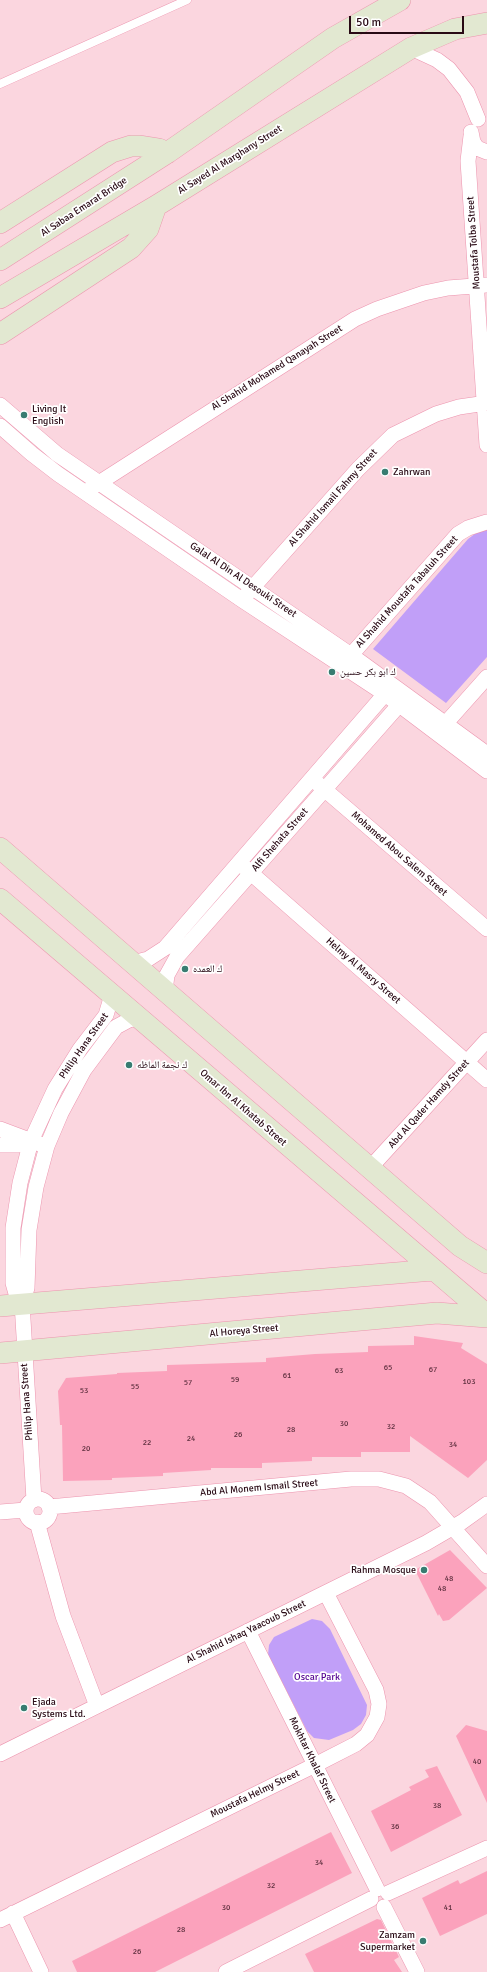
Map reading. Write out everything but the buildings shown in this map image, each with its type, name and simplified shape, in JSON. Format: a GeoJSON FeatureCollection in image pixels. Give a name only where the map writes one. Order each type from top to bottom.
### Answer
{"type":"FeatureCollection","features":[{"type":"Feature","properties":{"kind":"street"},"geometry":{"type":"LineString","coordinates":[[0,223],[112,152],[131,146],[140,146],[154,148],[167,153],[333,38],[400,0]]}},
{"type":"Feature","properties":{"kind":"street","name":"Al Sayed Al Marghany Street"},"geometry":{"type":"LineString","coordinates":[[156,206],[411,48],[455,29],[487,23]]}},
{"type":"Feature","properties":{"kind":"street"},"geometry":{"type":"LineString","coordinates":[[411,48],[425,53],[449,69],[467,92],[482,117]]}},
{"type":"Feature","properties":{"kind":"street","name":"Moustafa Tolba Street"},"geometry":{"type":"LineString","coordinates":[[482,117],[474,124],[468,161],[482,285],[487,445]]}},
{"type":"Feature","properties":{"kind":"street"},"geometry":{"type":"LineString","coordinates":[[471,136],[477,148],[487,152]]}},
{"type":"Feature","properties":{"kind":"street","name":"Al Sabaa Emarat Bridge"},"geometry":{"type":"LineString","coordinates":[[0,260],[167,153]]}},
{"type":"Feature","properties":{"kind":"street"},"geometry":{"type":"LineString","coordinates":[[0,298],[156,206]]}},
{"type":"Feature","properties":{"kind":"street"},"geometry":{"type":"LineString","coordinates":[[0,334],[131,248],[148,229],[156,206]]}},
{"type":"Feature","properties":{"kind":"street","name":"Al Shahid Mohamed Qanayah Street"},"geometry":{"type":"LineString","coordinates":[[85,492],[98,482],[355,319],[377,308],[424,293],[482,285]]}},
{"type":"Feature","properties":{"kind":"street","name":"Al Shahid Ismail Fahmy Street"},"geometry":{"type":"LineString","coordinates":[[242,600],[358,468],[393,435],[436,414],[459,407],[486,403]]}},
{"type":"Feature","properties":{"kind":"street","name":"Galal Al Din Al Desouki Street"},"geometry":{"type":"LineString","coordinates":[[0,405],[44,443],[98,482],[351,654],[389,689]]}},
{"type":"Feature","properties":{"kind":"street","name":"Galal Al Din Al Desouki Street"},"geometry":{"type":"LineString","coordinates":[[0,426],[40,461],[242,600],[389,689],[403,699],[487,771]]}},
{"type":"Feature","properties":{"kind":"street","name":"Al Shahid Moustafa Tabaluh Street"},"geometry":{"type":"LineString","coordinates":[[351,654],[458,534],[468,528],[487,522]]}},
{"type":"Feature","properties":{"kind":"street"},"geometry":{"type":"LineString","coordinates":[[446,723],[487,677]]}},
{"type":"Feature","properties":{"kind":"street","name":"Alfi Shehata Street"},"geometry":{"type":"LineString","coordinates":[[133,963],[152,956],[165,948],[389,689]]}},
{"type":"Feature","properties":{"kind":"street","name":"Galal Al Din Al Desouki Street"},"geometry":{"type":"LineString","coordinates":[[403,699],[446,723],[487,754]]}},
{"type":"Feature","properties":{"kind":"street","name":"Alfi Shehata Street"},"geometry":{"type":"LineString","coordinates":[[165,991],[167,975],[174,961],[403,699]]}},
{"type":"Feature","properties":{"kind":"street","name":"Mohamed Abou Salem Street"},"geometry":{"type":"LineString","coordinates":[[312,778],[487,929]]}},
{"type":"Feature","properties":{"kind":"street"},"geometry":{"type":"LineString","coordinates":[[0,848],[460,1246],[487,1262]]}},
{"type":"Feature","properties":{"kind":"street","name":"Helmy Al Masry Street"},"geometry":{"type":"LineString","coordinates":[[239,862],[487,1080]]}},
{"type":"Feature","properties":{"kind":"street","name":"Omar Ibn Al Khatab Street"},"geometry":{"type":"LineString","coordinates":[[0,900],[487,1316]]}},
{"type":"Feature","properties":{"kind":"street","name":"Philip Hana Street"},"geometry":{"type":"LineString","coordinates":[[22,1303],[17,1297],[12,1283],[13,1228],[20,1183],[31,1141],[55,1089],[80,1049],[106,1015],[112,995]]}},
{"type":"Feature","properties":{"kind":"street","name":"Philip Hana Street"},"geometry":{"type":"LineString","coordinates":[[30,1505],[22,1303],[28,1280],[28,1244],[36,1186],[47,1146],[68,1098],[96,1052],[116,1027],[129,1020],[138,1018]]}},
{"type":"Feature","properties":{"kind":"street","name":"Abd Al Qader Hamdy Street"},"geometry":{"type":"LineString","coordinates":[[370,1168],[487,1040]]}},
{"type":"Feature","properties":{"kind":"street"},"geometry":{"type":"LineString","coordinates":[[0,1129],[47,1146]]}},
{"type":"Feature","properties":{"kind":"street"},"geometry":{"type":"LineString","coordinates":[[0,1145],[19,1145],[31,1141]]}},
{"type":"Feature","properties":{"kind":"street"},"geometry":{"type":"LineString","coordinates":[[0,1306],[433,1270]]}},
{"type":"Feature","properties":{"kind":"street","name":"Al Horeya Street"},"geometry":{"type":"LineString","coordinates":[[0,1354],[437,1313],[487,1316]]}},
{"type":"Feature","properties":{"kind":"street","name":"Abd Al Monem Ismail Street"},"geometry":{"type":"LineString","coordinates":[[49,1507],[352,1479],[379,1479],[406,1486],[419,1493],[430,1502],[487,1566]]}},
{"type":"Feature","properties":{"kind":"street"},"geometry":{"type":"LineString","coordinates":[[0,1512],[44,1501],[49,1507],[47,1518],[37,1522]]}},
{"type":"Feature","properties":{"kind":"street","name":"Al Shahid Ishaq Yaacoub Street"},"geometry":{"type":"LineString","coordinates":[[0,1754],[426,1544],[487,1504]]}},
{"type":"Feature","properties":{"kind":"street"},"geometry":{"type":"LineString","coordinates":[[30,1505],[28,1517],[37,1522],[63,1616],[97,1706]]}},
{"type":"Feature","properties":{"kind":"street","name":"Moustafa Helmy Street"},"geometry":{"type":"LineString","coordinates":[[6,1917],[315,1765],[356,1744],[367,1735],[377,1718],[379,1704],[373,1684],[326,1593]]}},
{"type":"Feature","properties":{"kind":"street","name":"Mokhtar Khalaf Street"},"geometry":{"type":"LineString","coordinates":[[248,1631],[417,1972]]}},
{"type":"Feature","properties":{"kind":"street"},"geometry":{"type":"LineString","coordinates":[[226,1972],[380,1897],[487,1848]]}},
{"type":"Feature","properties":{"kind":"street"},"geometry":{"type":"LineString","coordinates":[[6,1917],[41,1972]]}},
{"type":"Feature","properties":{"kind":"lane"},"geometry":{"type":"LineString","coordinates":[[0,84],[187,0]]}},
{"type":"Feature","properties":{"kind":"green space"},"geometry":{"type":"Polygon","coordinates":[[[487,529],[487,657],[446,703],[373,649],[468,539],[476,533],[487,529]]]}},
{"type":"Feature","properties":{"kind":"green space","name":"Oscar Park"},"geometry":{"type":"Polygon","coordinates":[[[312,1619],[322,1621],[330,1629],[367,1705],[366,1715],[361,1724],[353,1730],[329,1740],[314,1738],[307,1731],[268,1655],[269,1645],[274,1637],[312,1619]]]}},
{"type":"Feature","properties":{"kind":"place","name":"Living It English"},"geometry":{"type":"Point","coordinates":[24,415]}},
{"type":"Feature","properties":{"kind":"place","name":"Zahrwan"},"geometry":{"type":"Point","coordinates":[385,472]}},
{"type":"Feature","properties":{"kind":"place","name":"ك ابو بكر حسين"},"geometry":{"type":"Point","coordinates":[332,672]}},
{"type":"Feature","properties":{"kind":"place","name":"ك العمده"},"geometry":{"type":"Point","coordinates":[185,969]}},
{"type":"Feature","properties":{"kind":"place","name":"ك نجمة الماظه"},"geometry":{"type":"Point","coordinates":[129,1065]}},
{"type":"Feature","properties":{"kind":"place","name":"Rahma Mosque"},"geometry":{"type":"Point","coordinates":[424,1570]}},
{"type":"Feature","properties":{"kind":"place","name":"Ejada Systems Ltd."},"geometry":{"type":"Point","coordinates":[24,1708]}},
{"type":"Feature","properties":{"kind":"place","name":"Zamzam Supermarket"},"geometry":{"type":"Point","coordinates":[423,1941]}}]}
